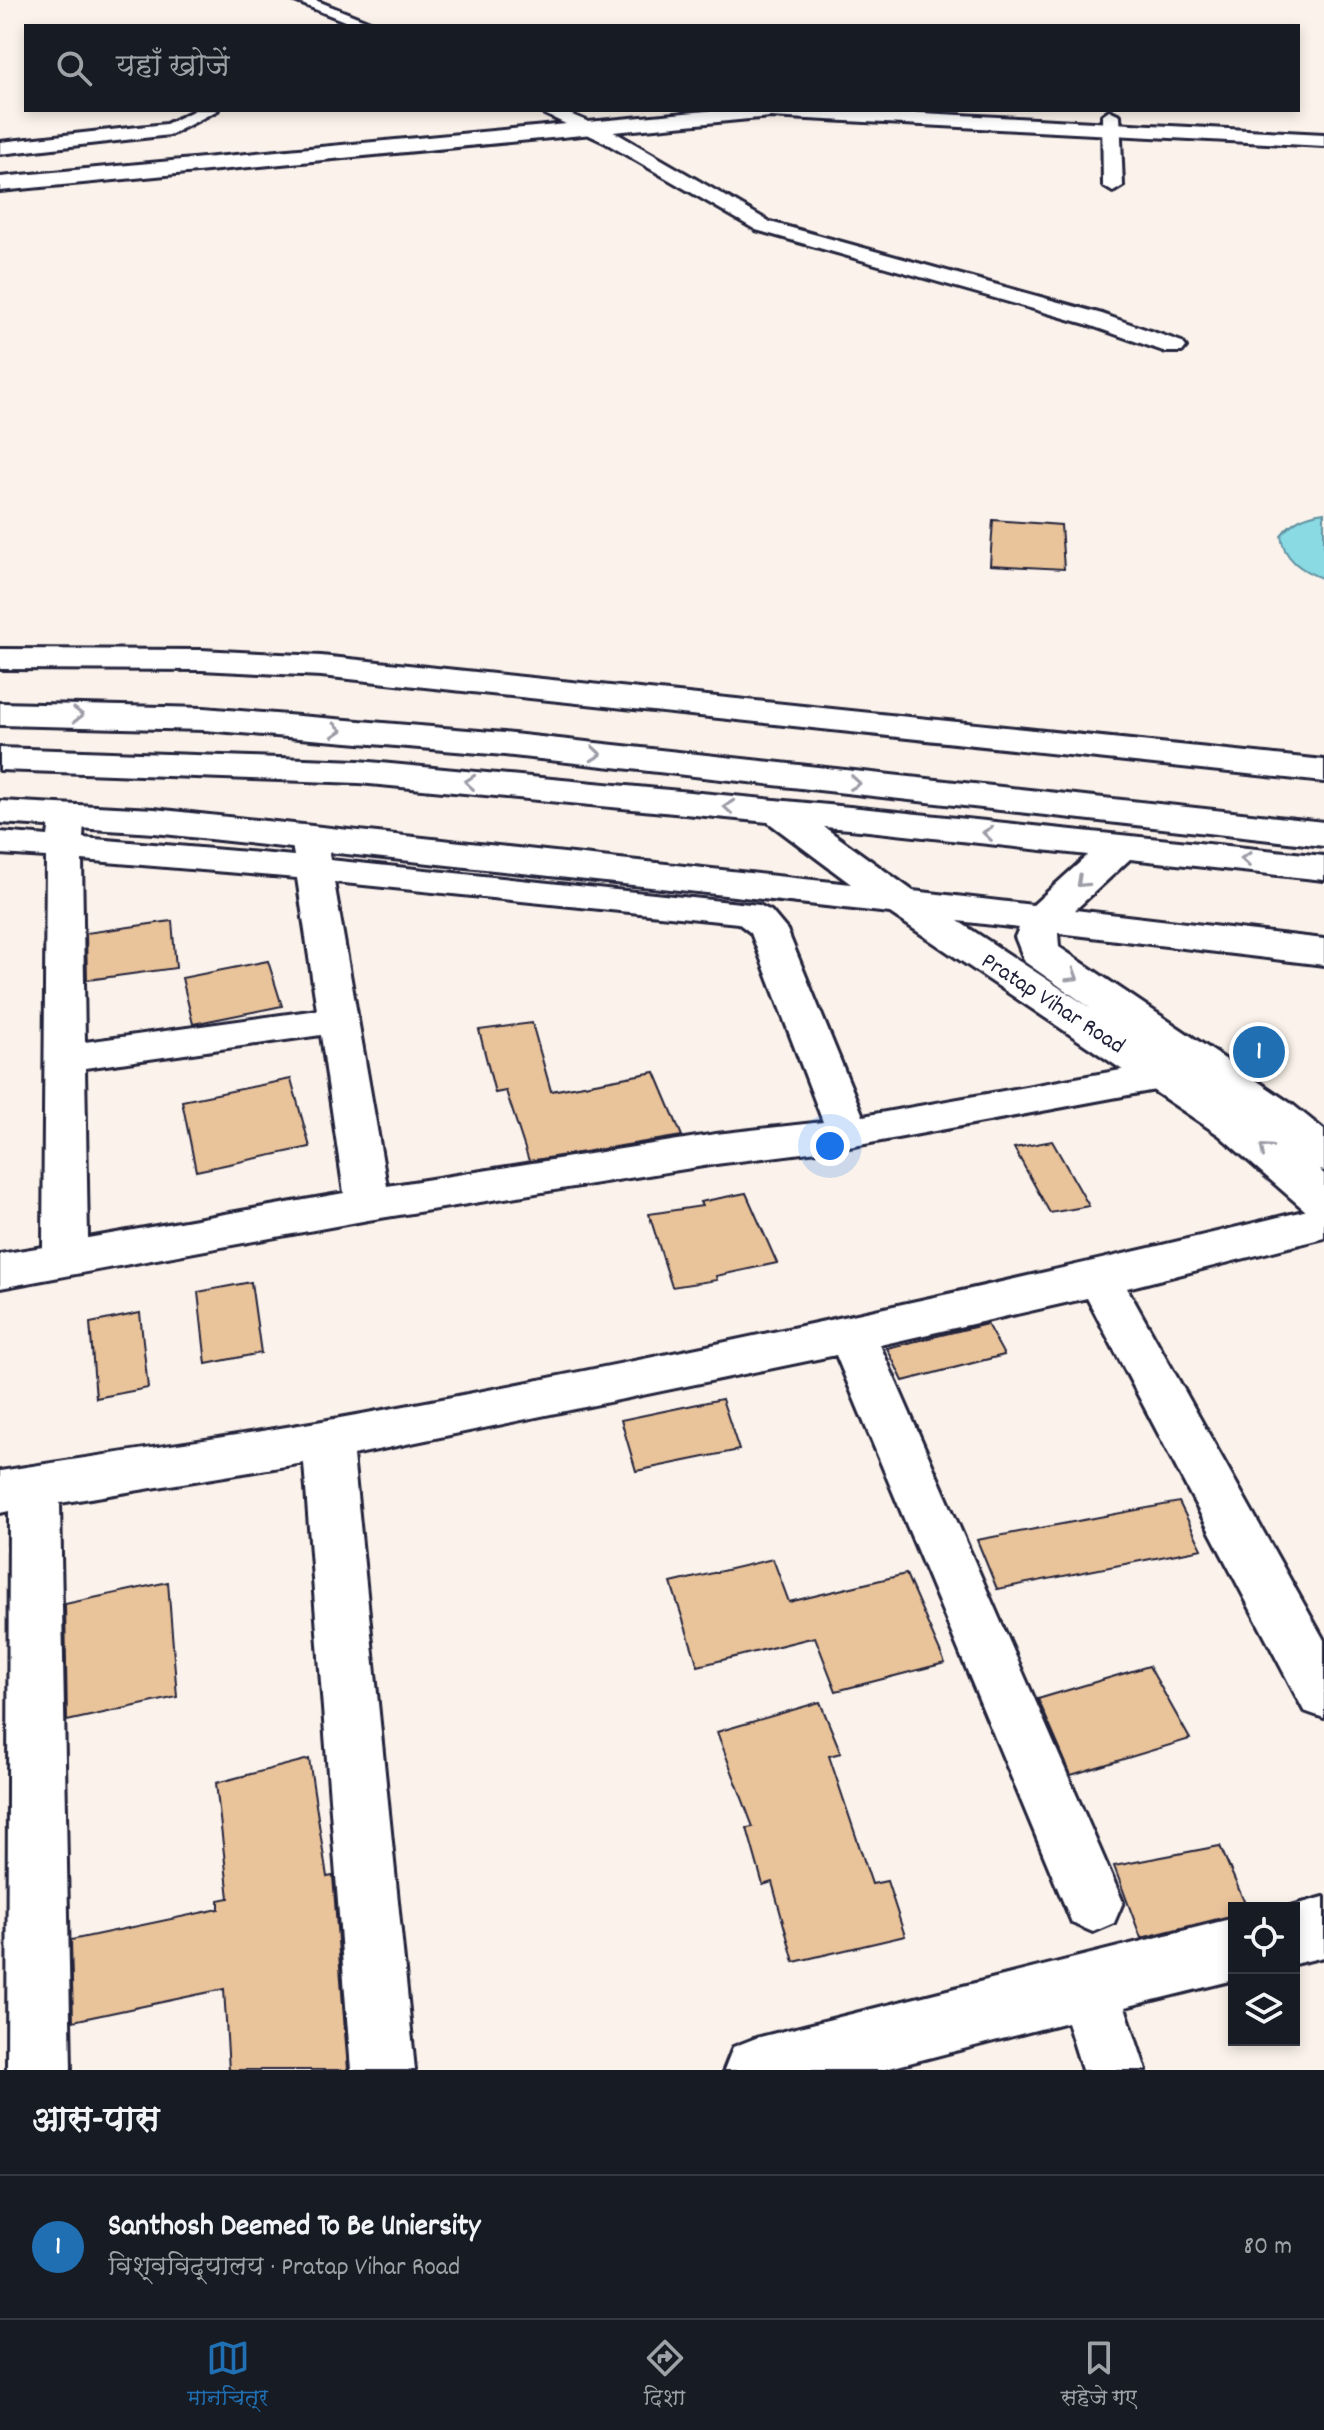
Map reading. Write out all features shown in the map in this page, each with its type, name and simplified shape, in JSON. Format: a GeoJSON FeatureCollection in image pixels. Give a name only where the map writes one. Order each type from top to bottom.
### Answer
{"type":"FeatureCollection","features":[{"type":"Feature","properties":{"kind":"street"},"geometry":{"type":"LineString","coordinates":[[300,0],[366,24]]}},
{"type":"Feature","properties":{"kind":"street"},"geometry":{"type":"LineString","coordinates":[[0,148],[159,131],[180,126],[205,112]]}},
{"type":"Feature","properties":{"kind":"street"},"geometry":{"type":"LineString","coordinates":[[0,184],[652,112]]}},
{"type":"Feature","properties":{"kind":"street"},"geometry":{"type":"LineString","coordinates":[[0,171],[553,124],[765,112]]}},
{"type":"Feature","properties":{"kind":"street"},"geometry":{"type":"LineString","coordinates":[[813,112],[1324,127]]}},
{"type":"Feature","properties":{"kind":"street"},"geometry":{"type":"LineString","coordinates":[[1020,112],[1324,140]]}},
{"type":"Feature","properties":{"kind":"street"},"geometry":{"type":"LineString","coordinates":[[1112,122],[1113,186]]}},
{"type":"Feature","properties":{"kind":"street"},"geometry":{"type":"LineString","coordinates":[[553,124],[611,138],[763,226],[1094,319],[1174,347]]}},
{"type":"Feature","properties":{"kind":"street"},"geometry":{"type":"LineString","coordinates":[[159,131],[186,154]]}},
{"type":"Feature","properties":{"kind":"street"},"geometry":{"type":"LineString","coordinates":[[0,659],[201,660],[321,666],[1324,771]]}},
{"type":"Feature","properties":{"kind":"street"},"geometry":{"type":"LineString","coordinates":[[0,714],[150,717],[504,744],[1324,834]]}},
{"type":"Feature","properties":{"kind":"street"},"geometry":{"type":"LineString","coordinates":[[129,762],[150,717]]}},
{"type":"Feature","properties":{"kind":"street"},"geometry":{"type":"LineString","coordinates":[[0,759],[359,772],[778,811],[1324,868]]}},
{"type":"Feature","properties":{"kind":"street","name":"Pratap Vihar Road"},"geometry":{"type":"LineString","coordinates":[[778,811],[904,904],[1166,1075],[1235,1124],[1324,1200]]}},
{"type":"Feature","properties":{"kind":"street"},"geometry":{"type":"LineString","coordinates":[[0,812],[66,832]]}},
{"type":"Feature","properties":{"kind":"street"},"geometry":{"type":"LineString","coordinates":[[0,843],[154,821],[312,853],[746,913],[758,919],[768,930],[849,1133]]}},
{"type":"Feature","properties":{"kind":"street"},"geometry":{"type":"LineString","coordinates":[[66,832],[66,1257]]}},
{"type":"Feature","properties":{"kind":"street"},"geometry":{"type":"LineString","coordinates":[[1043,918],[1121,846]]}},
{"type":"Feature","properties":{"kind":"street"},"geometry":{"type":"LineString","coordinates":[[312,853],[904,904],[1324,952]]}},
{"type":"Feature","properties":{"kind":"street"},"geometry":{"type":"LineString","coordinates":[[312,853],[368,1204]]}},
{"type":"Feature","properties":{"kind":"street","name":"Pratap Vihar Road"},"geometry":{"type":"LineString","coordinates":[[1043,918],[1036,944],[1048,960],[1277,1116],[1324,1155]]}},
{"type":"Feature","properties":{"kind":"street"},"geometry":{"type":"LineString","coordinates":[[65,1058],[339,1020]]}},
{"type":"Feature","properties":{"kind":"street"},"geometry":{"type":"LineString","coordinates":[[0,1271],[368,1204],[716,1149],[849,1133],[1166,1075]]}},
{"type":"Feature","properties":{"kind":"street"},"geometry":{"type":"LineString","coordinates":[[39,2070],[17,1489],[327,1439],[851,1333],[1192,1257],[1324,1222]]}},
{"type":"Feature","properties":{"kind":"street"},"geometry":{"type":"LineString","coordinates":[[1099,1278],[1324,1693]]}},
{"type":"Feature","properties":{"kind":"street"},"geometry":{"type":"LineString","coordinates":[[851,1333],[1093,1902]]}},
{"type":"Feature","properties":{"kind":"street"},"geometry":{"type":"LineString","coordinates":[[327,1439],[383,2070]]}},
{"type":"Feature","properties":{"kind":"street"},"geometry":{"type":"LineString","coordinates":[[1300,1933],[1324,1927]]}},
{"type":"Feature","properties":{"kind":"street"},"geometry":{"type":"LineString","coordinates":[[756,2070],[836,2060],[1087,1986],[1228,1951]]}},
{"type":"Feature","properties":{"kind":"street"},"geometry":{"type":"LineString","coordinates":[[1087,1986],[1114,2070]]}},
{"type":"Feature","properties":{"kind":"water"},"geometry":{"type":"Polygon","coordinates":[[[1324,512],[1324,579],[1295,563],[1285,551],[1281,535],[1300,519],[1324,512]]]}},
{"type":"Feature","properties":{"kind":"building"},"geometry":{"type":"Polygon","coordinates":[[[993,520],[1061,525],[1064,569],[990,565],[993,520]]]}},
{"type":"Feature","properties":{"kind":"building"},"geometry":{"type":"Polygon","coordinates":[[[172,921],[176,968],[87,980],[86,933],[172,921]]]}},
{"type":"Feature","properties":{"kind":"building"},"geometry":{"type":"Polygon","coordinates":[[[268,961],[282,1006],[193,1024],[182,978],[268,961]]]}},
{"type":"Feature","properties":{"kind":"building"},"geometry":{"type":"Polygon","coordinates":[[[532,1023],[551,1091],[655,1072],[682,1136],[529,1161],[506,1091],[495,1093],[479,1030],[532,1023]]]}},
{"type":"Feature","properties":{"kind":"building"},"geometry":{"type":"Polygon","coordinates":[[[291,1079],[310,1147],[196,1171],[182,1101],[291,1079]]]}},
{"type":"Feature","properties":{"kind":"building"},"geometry":{"type":"Polygon","coordinates":[[[1052,1141],[1089,1206],[1050,1213],[1014,1148],[1052,1141]]]}},
{"type":"Feature","properties":{"kind":"building"},"geometry":{"type":"Polygon","coordinates":[[[746,1193],[777,1263],[716,1276],[717,1280],[672,1287],[649,1214],[702,1206],[700,1202],[746,1193]]]}},
{"type":"Feature","properties":{"kind":"building"},"geometry":{"type":"Polygon","coordinates":[[[251,1282],[261,1353],[206,1364],[198,1292],[251,1282]]]}},
{"type":"Feature","properties":{"kind":"building"},"geometry":{"type":"Polygon","coordinates":[[[140,1313],[148,1388],[96,1398],[90,1323],[140,1313]]]}},
{"type":"Feature","properties":{"kind":"building"},"geometry":{"type":"Polygon","coordinates":[[[987,1324],[1004,1355],[903,1381],[887,1348],[987,1324]]]}},
{"type":"Feature","properties":{"kind":"building"},"geometry":{"type":"Polygon","coordinates":[[[722,1399],[739,1450],[636,1471],[621,1420],[722,1399]]]}},
{"type":"Feature","properties":{"kind":"building"},"geometry":{"type":"Polygon","coordinates":[[[1179,1502],[1202,1549],[997,1589],[977,1540],[1179,1502]]]}},
{"type":"Feature","properties":{"kind":"building"},"geometry":{"type":"Polygon","coordinates":[[[773,1559],[789,1602],[906,1574],[945,1663],[836,1691],[815,1637],[698,1666],[671,1583],[773,1559]]]}},
{"type":"Feature","properties":{"kind":"building"},"geometry":{"type":"Polygon","coordinates":[[[168,1582],[177,1697],[67,1721],[65,1604],[168,1582]]]}},
{"type":"Feature","properties":{"kind":"building"},"geometry":{"type":"Polygon","coordinates":[[[1149,1666],[1190,1739],[1071,1775],[1038,1699],[1149,1666]]]}},
{"type":"Feature","properties":{"kind":"building"},"geometry":{"type":"Polygon","coordinates":[[[820,1702],[841,1753],[829,1756],[872,1884],[887,1881],[905,1936],[794,1962],[772,1882],[763,1885],[747,1828],[753,1827],[717,1732],[820,1702]]]}},
{"type":"Feature","properties":{"kind":"building"},"geometry":{"type":"Polygon","coordinates":[[[309,1759],[327,1877],[333,1876],[348,2070],[229,2070],[224,1989],[73,2021],[71,1940],[219,1909],[219,1900],[229,1898],[216,1783],[309,1759]]]}},
{"type":"Feature","properties":{"kind":"building"},"geometry":{"type":"Polygon","coordinates":[[[1220,1846],[1244,1902],[1228,1902],[1228,1916],[1141,1938],[1114,1866],[1220,1846]]]}},
{"type":"Feature","properties":{"kind":"place","name":"Santhosh Deemed To Be Uniersity"},"geometry":{"type":"Point","coordinates":[1259,1052]}}]}
